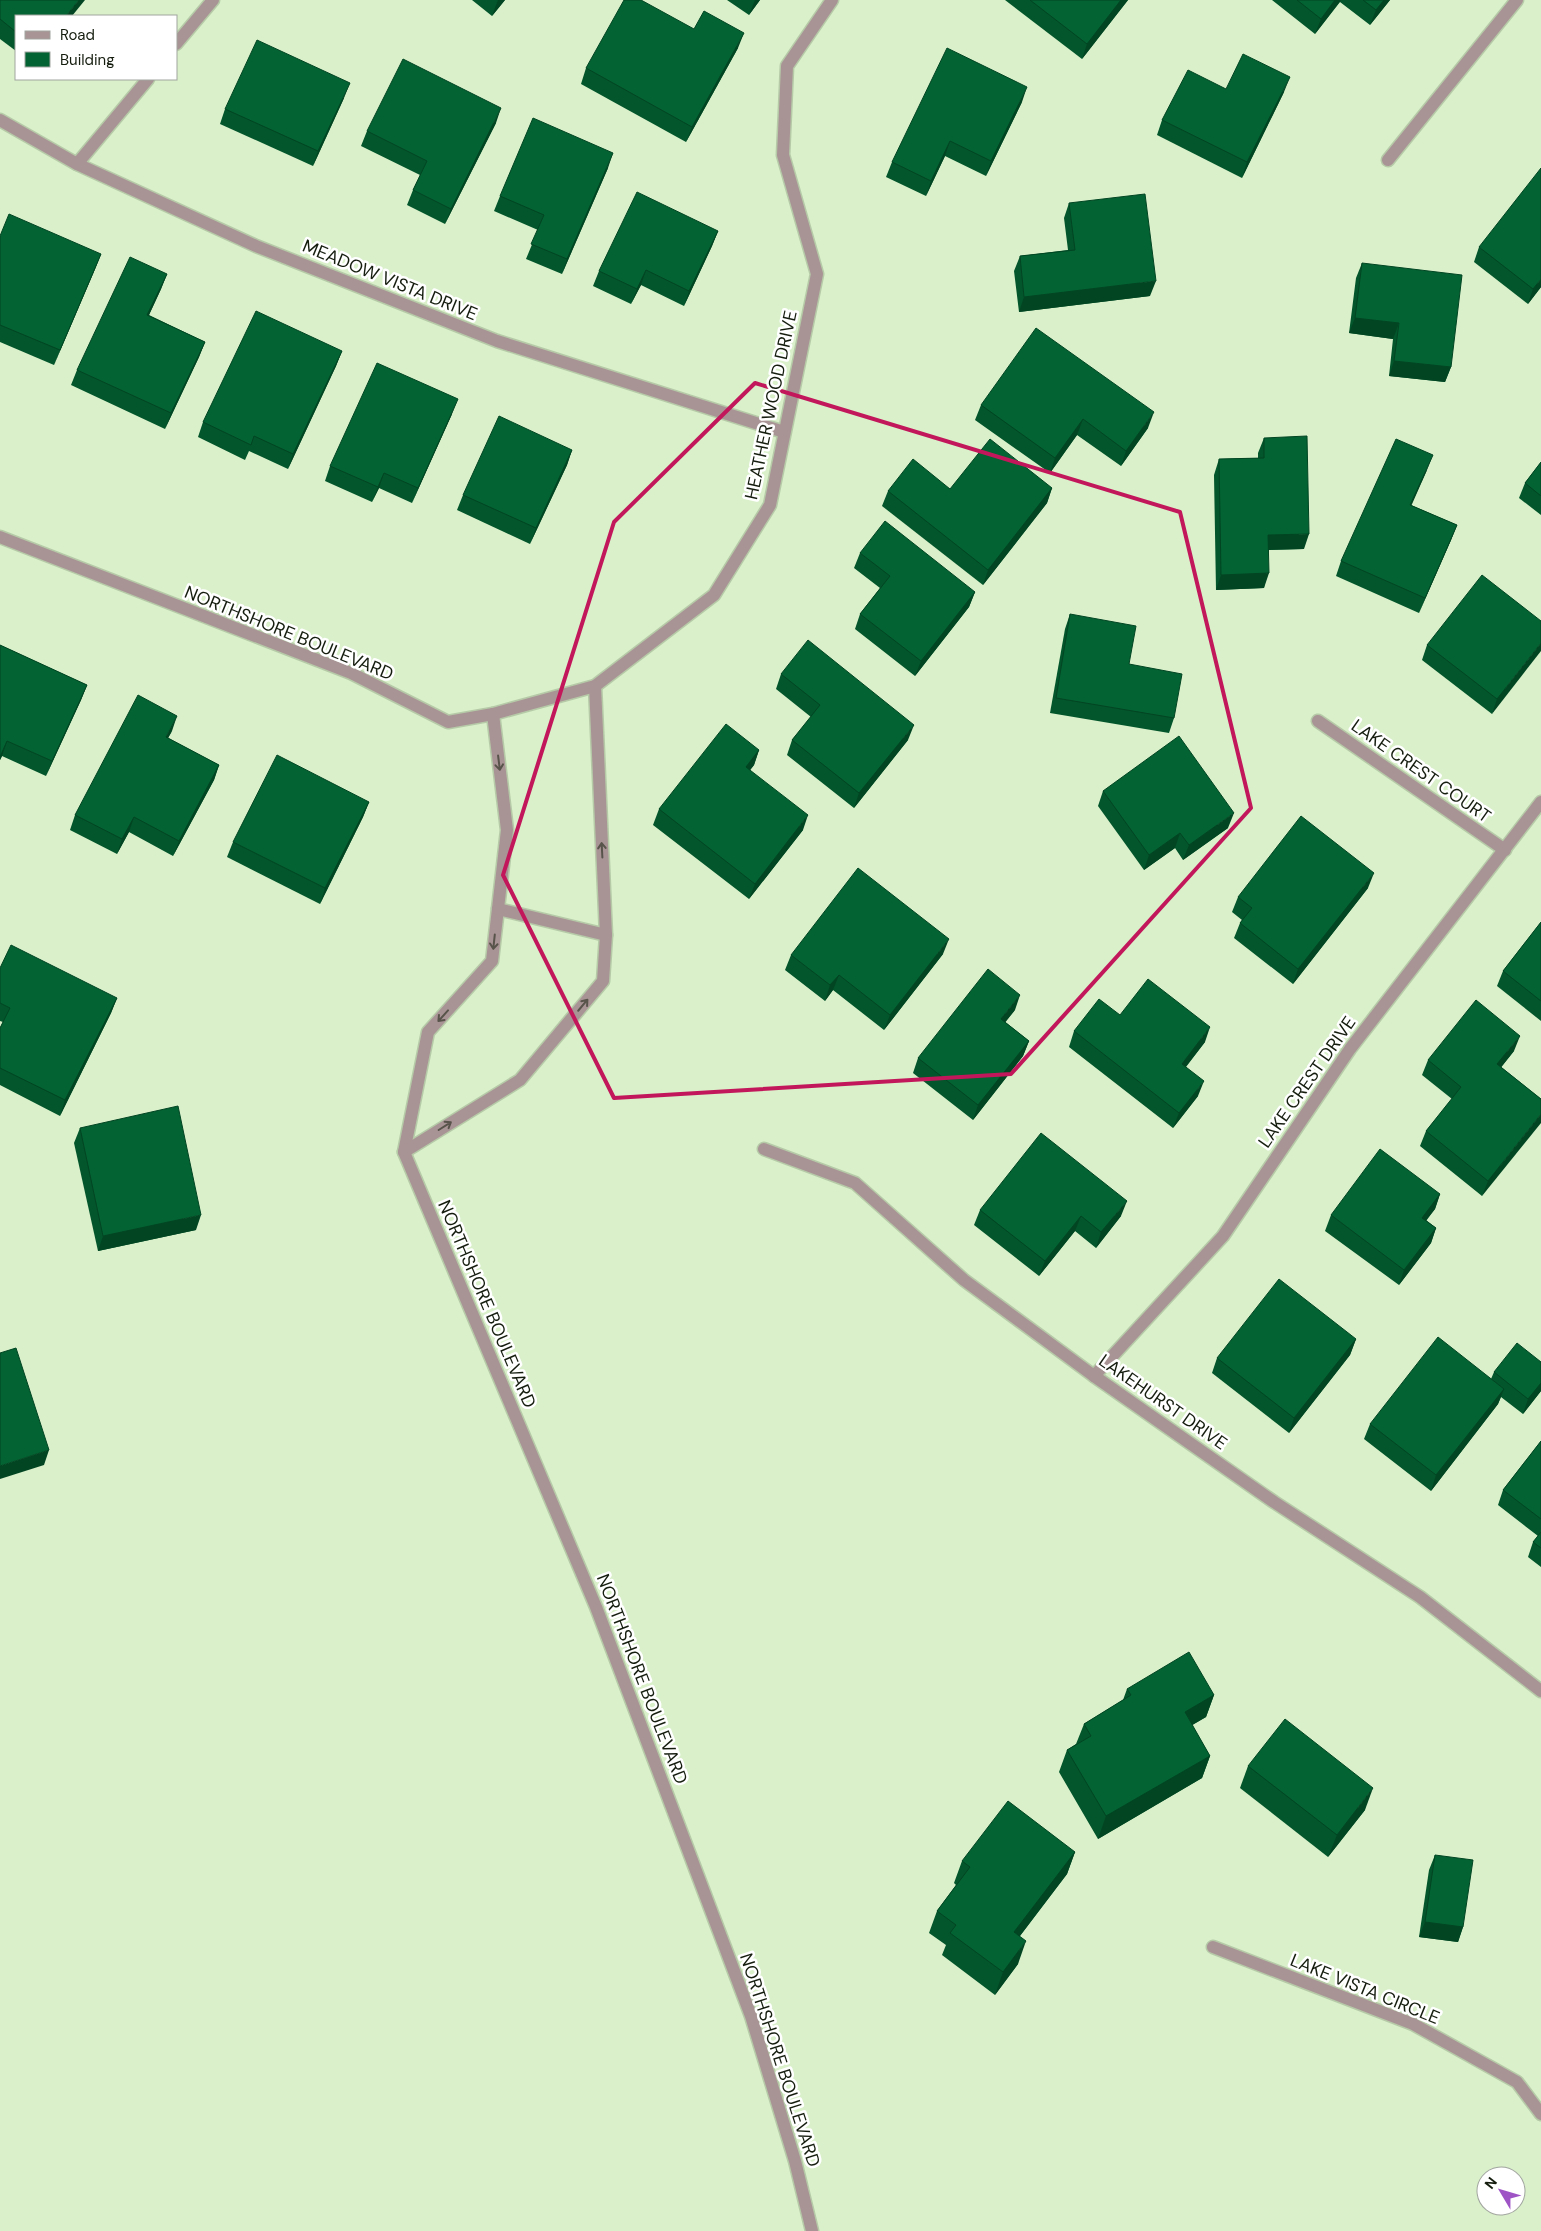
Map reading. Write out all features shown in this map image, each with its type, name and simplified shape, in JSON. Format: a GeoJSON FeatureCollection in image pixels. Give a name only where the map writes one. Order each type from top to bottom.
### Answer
{"type":"FeatureCollection","features":[{"type":"Feature","properties":{"kind":"street"},"geometry":{"type":"LineString","coordinates":[[178,42],[213,0]]}},
{"type":"Feature","properties":{"kind":"street","name":"HEATHER WOOD DRIVE"},"geometry":{"type":"LineString","coordinates":[[494,714],[594,686],[714,595],[770,505],[816,274],[783,155],[787,66],[832,0]]}},
{"type":"Feature","properties":{"kind":"street"},"geometry":{"type":"LineString","coordinates":[[1388,160],[1517,0]]}},
{"type":"Feature","properties":{"kind":"street"},"geometry":{"type":"LineString","coordinates":[[77,164],[147,80]]}},
{"type":"Feature","properties":{"kind":"street","name":"MEADOW VISTA DRIVE"},"geometry":{"type":"LineString","coordinates":[[0,120],[77,164],[256,246],[496,341],[784,432]]}},
{"type":"Feature","properties":{"kind":"street","name":"NORTHSHORE BOULEVARD"},"geometry":{"type":"LineString","coordinates":[[0,537],[351,674],[448,722],[494,714]]}},
{"type":"Feature","properties":{"kind":"street"},"geometry":{"type":"LineString","coordinates":[[404,1152],[520,1080],[602,981],[606,935],[594,686]]}},
{"type":"Feature","properties":{"kind":"street"},"geometry":{"type":"LineString","coordinates":[[404,1152],[428,1032],[492,961],[507,830],[494,714]]}},
{"type":"Feature","properties":{"kind":"street","name":"LAKE CREST COURT"},"geometry":{"type":"LineString","coordinates":[[1318,721],[1505,850]]}},
{"type":"Feature","properties":{"kind":"street","name":"LAKE CREST DRIVE"},"geometry":{"type":"LineString","coordinates":[[1094,1376],[1223,1236],[1350,1049],[1541,802]]}},
{"type":"Feature","properties":{"kind":"street"},"geometry":{"type":"LineString","coordinates":[[498,909],[606,935]]}},
{"type":"Feature","properties":{"kind":"street","name":"LAKEHURST DRIVE"},"geometry":{"type":"LineString","coordinates":[[764,1149],[855,1183],[964,1280],[1094,1376],[1274,1502],[1420,1596],[1541,1691]]}},
{"type":"Feature","properties":{"kind":"street","name":"NORTHSHORE BOULEVARD"},"geometry":{"type":"LineString","coordinates":[[404,1152],[610,1644],[751,2016],[794,2161],[812,2231]]}},
{"type":"Feature","properties":{"kind":"street","name":"LAKE VISTA CIRCLE"},"geometry":{"type":"LineString","coordinates":[[1213,1947],[1413,2024],[1517,2082],[1541,2114]]}},
{"type":"Feature","properties":{"kind":"highlighted area"},"geometry":{"type":"Polygon","coordinates":[[[755,383],[1180,512],[1251,808],[1011,1074],[614,1098],[503,875],[614,522],[755,383]]]}},
{"type":"Feature","properties":{"kind":"building"},"geometry":{"type":"Polygon","coordinates":[[[0,0],[79,0],[67,15],[15,15],[15,31],[0,19],[0,0]]]}},
{"type":"Feature","properties":{"kind":"building"},"geometry":{"type":"Polygon","coordinates":[[[624,0],[641,0],[694,29],[704,11],[744,33],[692,127],[586,68],[624,0]]]}},
{"type":"Feature","properties":{"kind":"building"},"geometry":{"type":"Polygon","coordinates":[[[1030,0],[1121,0],[1087,44],[1030,0]]]}},
{"type":"Feature","properties":{"kind":"building"},"geometry":{"type":"Polygon","coordinates":[[[1297,0],[1335,0],[1321,19],[1297,0]]]}},
{"type":"Feature","properties":{"kind":"building"},"geometry":{"type":"Polygon","coordinates":[[[1363,0],[1384,0],[1376,10],[1363,0]]]}},
{"type":"Feature","properties":{"kind":"building"},"geometry":{"type":"Polygon","coordinates":[[[257,40],[350,83],[318,151],[225,109],[257,40]]]}},
{"type":"Feature","properties":{"kind":"building"},"geometry":{"type":"Polygon","coordinates":[[[947,48],[1027,87],[991,161],[950,141],[931,181],[892,162],[947,48]]]}},
{"type":"Feature","properties":{"kind":"building"},"geometry":{"type":"Polygon","coordinates":[[[1243,54],[1290,77],[1247,162],[1162,120],[1188,70],[1226,89],[1243,54]]]}},
{"type":"Feature","properties":{"kind":"building"},"geometry":{"type":"Polygon","coordinates":[[[403,59],[501,108],[451,209],[413,190],[427,161],[367,131],[403,59]]]}},
{"type":"Feature","properties":{"kind":"building"},"geometry":{"type":"Polygon","coordinates":[[[533,118],[613,153],[567,259],[531,244],[544,215],[500,196],[533,118]]]}},
{"type":"Feature","properties":{"kind":"building"},"geometry":{"type":"Polygon","coordinates":[[[1541,168],[1541,279],[1533,289],[1479,247],[1541,168]]]}},
{"type":"Feature","properties":{"kind":"building"},"geometry":{"type":"Polygon","coordinates":[[[637,192],[718,231],[689,291],[646,270],[637,289],[599,271],[637,192]]]}},
{"type":"Feature","properties":{"kind":"building"},"geometry":{"type":"Polygon","coordinates":[[[1145,194],[1156,281],[1024,297],[1020,256],[1075,250],[1069,203],[1145,194]]]}},
{"type":"Feature","properties":{"kind":"building"},"geometry":{"type":"Polygon","coordinates":[[[9,214],[101,254],[60,350],[0,325],[0,236],[9,214]]]}},
{"type":"Feature","properties":{"kind":"building"},"geometry":{"type":"Polygon","coordinates":[[[130,257],[167,274],[147,315],[205,342],[171,413],[77,370],[130,257]]]}},
{"type":"Feature","properties":{"kind":"building"},"geometry":{"type":"Polygon","coordinates":[[[1362,263],[1462,275],[1451,367],[1394,361],[1399,323],[1355,318],[1362,263]]]}},
{"type":"Feature","properties":{"kind":"building"},"geometry":{"type":"Polygon","coordinates":[[[256,311],[342,351],[293,454],[254,436],[251,445],[203,422],[256,311]]]}},
{"type":"Feature","properties":{"kind":"building"},"geometry":{"type":"Polygon","coordinates":[[[1036,328],[1154,412],[1126,451],[1083,419],[1055,458],[981,405],[1036,328]]]}},
{"type":"Feature","properties":{"kind":"building"},"geometry":{"type":"Polygon","coordinates":[[[377,363],[458,399],[418,488],[384,473],[378,487],[330,466],[377,363]]]}},
{"type":"Feature","properties":{"kind":"building"},"geometry":{"type":"Polygon","coordinates":[[[499,416],[572,450],[536,528],[463,495],[499,416]]]}},
{"type":"Feature","properties":{"kind":"building"},"geometry":{"type":"Polygon","coordinates":[[[1307,436],[1309,534],[1268,535],[1269,573],[1221,575],[1219,459],[1264,458],[1264,438],[1307,436]]]}},
{"type":"Feature","properties":{"kind":"building"},"geometry":{"type":"Polygon","coordinates":[[[990,439],[1052,488],[988,570],[888,491],[913,459],[950,489],[990,439]]]}},
{"type":"Feature","properties":{"kind":"building"},"geometry":{"type":"Polygon","coordinates":[[[1396,439],[1433,455],[1410,505],[1457,525],[1425,598],[1341,561],[1396,439]]]}},
{"type":"Feature","properties":{"kind":"building"},"geometry":{"type":"Polygon","coordinates":[[[1541,462],[1541,496],[1525,483],[1541,462]]]}},
{"type":"Feature","properties":{"kind":"building"},"geometry":{"type":"Polygon","coordinates":[[[885,521],[975,592],[921,661],[860,614],[890,576],[860,553],[885,521]]]}},
{"type":"Feature","properties":{"kind":"building"},"geometry":{"type":"Polygon","coordinates":[[[1482,575],[1541,621],[1541,643],[1497,699],[1427,645],[1482,575]]]}},
{"type":"Feature","properties":{"kind":"building"},"geometry":{"type":"Polygon","coordinates":[[[1070,614],[1136,626],[1129,664],[1182,674],[1174,718],[1056,698],[1070,614]]]}},
{"type":"Feature","properties":{"kind":"building"},"geometry":{"type":"Polygon","coordinates":[[[808,640],[914,725],[859,793],[792,740],[820,705],[781,674],[808,640]]]}},
{"type":"Feature","properties":{"kind":"building"},"geometry":{"type":"Polygon","coordinates":[[[0,645],[87,685],[52,761],[7,741],[0,757],[0,645]]]}},
{"type":"Feature","properties":{"kind":"building"},"geometry":{"type":"Polygon","coordinates":[[[138,695],[177,716],[166,737],[219,765],[179,841],[134,817],[122,839],[75,815],[138,695]]]}},
{"type":"Feature","properties":{"kind":"building"},"geometry":{"type":"Polygon","coordinates":[[[726,724],[759,750],[746,767],[808,815],[755,884],[659,809],[726,724]]]}},
{"type":"Feature","properties":{"kind":"building"},"geometry":{"type":"Polygon","coordinates":[[[1179,736],[1234,813],[1189,845],[1180,833],[1149,855],[1103,791],[1179,736]]]}},
{"type":"Feature","properties":{"kind":"building"},"geometry":{"type":"Polygon","coordinates":[[[277,755],[369,802],[325,888],[233,842],[277,755]]]}},
{"type":"Feature","properties":{"kind":"building"},"geometry":{"type":"Polygon","coordinates":[[[1301,816],[1374,873],[1298,969],[1240,923],[1252,908],[1238,897],[1301,816]]]}},
{"type":"Feature","properties":{"kind":"building"},"geometry":{"type":"Polygon","coordinates":[[[858,868],[949,939],[890,1015],[839,975],[830,985],[791,955],[858,868]]]}},
{"type":"Feature","properties":{"kind":"building"},"geometry":{"type":"Polygon","coordinates":[[[1541,922],[1541,1001],[1503,971],[1541,922]]]}},
{"type":"Feature","properties":{"kind":"building"},"geometry":{"type":"Polygon","coordinates":[[[11,945],[117,998],[65,1100],[0,1068],[0,1028],[10,1008],[0,1003],[0,968],[11,945]]]}},
{"type":"Feature","properties":{"kind":"building"},"geometry":{"type":"Polygon","coordinates":[[[988,969],[1020,995],[1001,1019],[1029,1041],[978,1105],[918,1058],[988,969]]]}},
{"type":"Feature","properties":{"kind":"building"},"geometry":{"type":"Polygon","coordinates":[[[1148,979],[1210,1027],[1182,1064],[1204,1081],[1179,1113],[1074,1031],[1099,999],[1120,1015],[1148,979]]]}},
{"type":"Feature","properties":{"kind":"building"},"geometry":{"type":"Polygon","coordinates":[[[1476,1000],[1520,1036],[1497,1064],[1541,1099],[1541,1114],[1488,1181],[1426,1131],[1461,1087],[1428,1060],[1476,1000]]]}},
{"type":"Feature","properties":{"kind":"building"},"geometry":{"type":"Polygon","coordinates":[[[178,1106],[201,1215],[103,1236],[80,1128],[178,1106]]]}},
{"type":"Feature","properties":{"kind":"building"},"geometry":{"type":"Polygon","coordinates":[[[1041,1133],[1127,1201],[1101,1232],[1081,1216],[1045,1261],[980,1210],[1041,1133]]]}},
{"type":"Feature","properties":{"kind":"building"},"geometry":{"type":"Polygon","coordinates":[[[1380,1149],[1440,1194],[1422,1218],[1436,1228],[1404,1270],[1331,1215],[1380,1149]]]}},
{"type":"Feature","properties":{"kind":"building"},"geometry":{"type":"Polygon","coordinates":[[[1279,1279],[1356,1339],[1294,1418],[1217,1358],[1279,1279]]]}},
{"type":"Feature","properties":{"kind":"building"},"geometry":{"type":"Polygon","coordinates":[[[1438,1337],[1504,1389],[1436,1475],[1370,1424],[1438,1337]]]}},
{"type":"Feature","properties":{"kind":"building"},"geometry":{"type":"Polygon","coordinates":[[[1517,1343],[1541,1362],[1541,1383],[1528,1399],[1494,1372],[1517,1343]]]}},
{"type":"Feature","properties":{"kind":"building"},"geometry":{"type":"Polygon","coordinates":[[[16,1348],[49,1450],[0,1466],[0,1353],[16,1348]]]}},
{"type":"Feature","properties":{"kind":"building"},"geometry":{"type":"Polygon","coordinates":[[[1541,1441],[1541,1519],[1503,1490],[1541,1441]]]}},
{"type":"Feature","properties":{"kind":"building"},"geometry":{"type":"Polygon","coordinates":[[[1541,1532],[1541,1548],[1533,1542],[1541,1532]]]}},
{"type":"Feature","properties":{"kind":"building"},"geometry":{"type":"Polygon","coordinates":[[[1189,1652],[1214,1695],[1185,1712],[1210,1756],[1106,1816],[1067,1750],[1091,1736],[1084,1724],[1131,1695],[1127,1689],[1189,1652]]]}},
{"type":"Feature","properties":{"kind":"building"},"geometry":{"type":"Polygon","coordinates":[[[1285,1719],[1373,1788],[1337,1835],[1248,1766],[1285,1719]]]}},
{"type":"Feature","properties":{"kind":"building"},"geometry":{"type":"Polygon","coordinates":[[[1008,1801],[1075,1852],[1014,1932],[1026,1941],[1003,1972],[950,1933],[956,1925],[937,1911],[970,1867],[962,1861],[1008,1801]]]}},
{"type":"Feature","properties":{"kind":"building"},"geometry":{"type":"Polygon","coordinates":[[[1435,1855],[1473,1860],[1463,1927],[1425,1922],[1435,1855]]]}}]}
